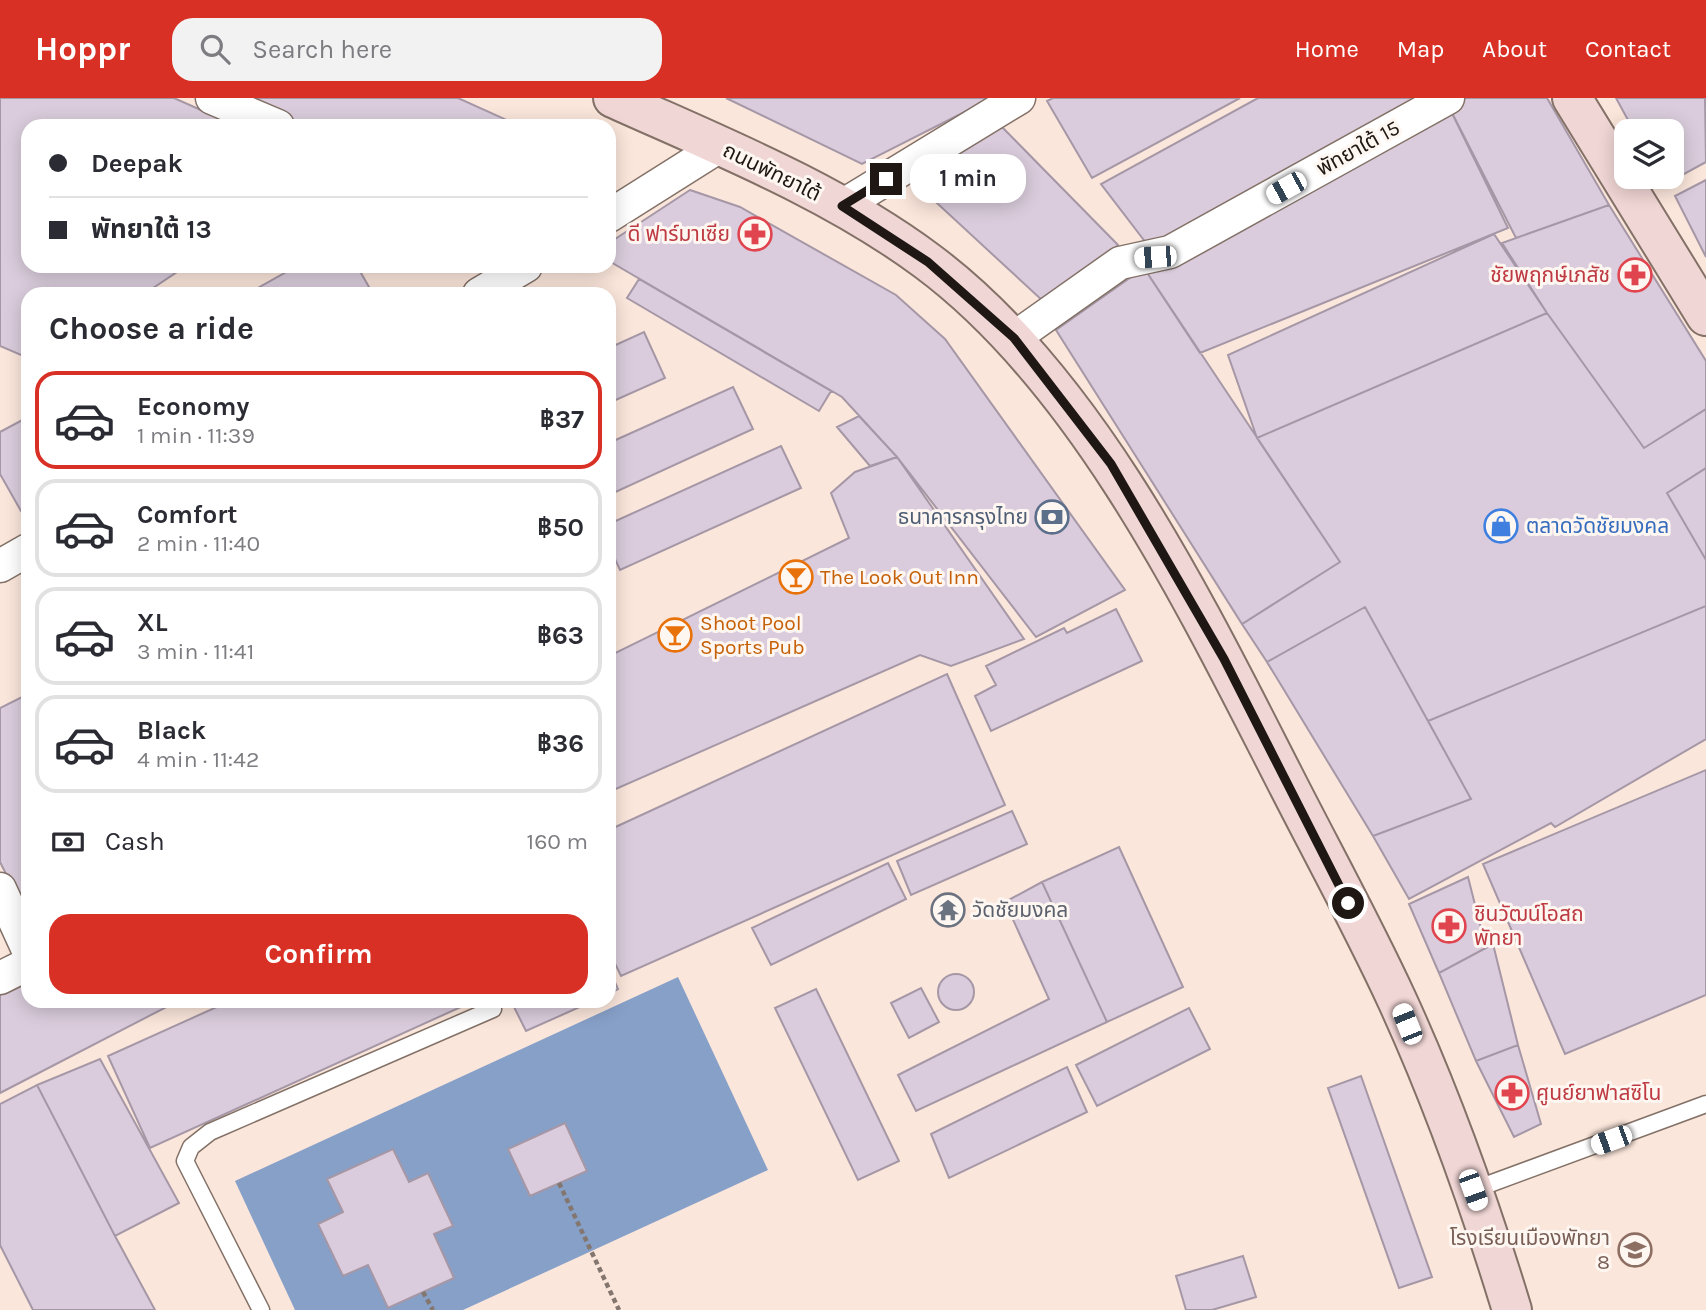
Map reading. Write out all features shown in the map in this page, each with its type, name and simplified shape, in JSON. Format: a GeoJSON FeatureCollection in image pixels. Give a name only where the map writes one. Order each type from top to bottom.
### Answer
{"type":"FeatureCollection","features":[{"type":"Feature","properties":{"kind":"main road","name":"ถนนพัทยาใต้"},"geometry":{"type":"LineString","coordinates":[[613,98],[720,146],[842,206],[928,262],[1014,338],[1111,464],[1224,659],[1397,1001],[1473,1190],[1512,1310]]}},
{"type":"Feature","properties":{"kind":"main road"},"geometry":{"type":"LineString","coordinates":[[1572,98],[1706,316]]}},
{"type":"Feature","properties":{"kind":"street"},"geometry":{"type":"LineString","coordinates":[[212,98],[262,119]]}},
{"type":"Feature","properties":{"kind":"street"},"geometry":{"type":"LineString","coordinates":[[842,206],[1019,98]]}},
{"type":"Feature","properties":{"kind":"street","name":"พัทยาใต้ 15"},"geometry":{"type":"LineString","coordinates":[[1014,338],[1120,263],[1170,252],[1448,98]]}},
{"type":"Feature","properties":{"kind":"street"},"geometry":{"type":"LineString","coordinates":[[616,212],[720,146]]}},
{"type":"Feature","properties":{"kind":"street"},"geometry":{"type":"LineString","coordinates":[[491,287],[514,273]]}},
{"type":"Feature","properties":{"kind":"street"},"geometry":{"type":"LineString","coordinates":[[0,566],[21,554]]}},
{"type":"Feature","properties":{"kind":"street"},"geometry":{"type":"LineString","coordinates":[[0,889],[21,935]]}},
{"type":"Feature","properties":{"kind":"street"},"geometry":{"type":"LineString","coordinates":[[0,978],[21,968]]}},
{"type":"Feature","properties":{"kind":"lane"},"geometry":{"type":"LineString","coordinates":[[261,1310],[185,1161],[191,1147],[210,1132],[493,1009]]}},
{"type":"Feature","properties":{"kind":"lane"},"geometry":{"type":"LineString","coordinates":[[1473,1190],[1706,1104]]}},
{"type":"Feature","properties":{"kind":"path"},"geometry":{"type":"LineString","coordinates":[[559,1183],[619,1310]]}},
{"type":"Feature","properties":{"kind":"path"},"geometry":{"type":"LineString","coordinates":[[423,1292],[433,1310]]}},
{"type":"Feature","properties":{"kind":"water"},"geometry":{"type":"Polygon","coordinates":[[[678,977],[768,1170],[463,1310],[295,1310],[235,1181],[611,1008],[616,1008],[616,1006],[678,977]]]}},
{"type":"Feature","properties":{"kind":"building"},"geometry":{"type":"Polygon","coordinates":[[[0,98],[174,98],[221,119],[21,119],[21,273],[176,273],[154,287],[21,287],[21,355],[0,346],[0,98]]]}},
{"type":"Feature","properties":{"kind":"building"},"geometry":{"type":"Polygon","coordinates":[[[236,98],[458,98],[504,119],[286,119],[236,98]]]}},
{"type":"Feature","properties":{"kind":"building"},"geometry":{"type":"Polygon","coordinates":[[[726,98],[992,98],[862,164],[726,98]]]}},
{"type":"Feature","properties":{"kind":"building"},"geometry":{"type":"Polygon","coordinates":[[[1053,98],[1240,98],[1092,178],[1047,101],[1053,98]]]}},
{"type":"Feature","properties":{"kind":"building"},"geometry":{"type":"Polygon","coordinates":[[[1258,98],[1428,98],[1153,252],[1101,184],[1258,98]]]}},
{"type":"Feature","properties":{"kind":"building"},"geometry":{"type":"Polygon","coordinates":[[[1461,98],[1547,98],[1609,205],[1516,238],[1448,105],[1461,98]]]}},
{"type":"Feature","properties":{"kind":"building"},"geometry":{"type":"Polygon","coordinates":[[[1616,98],[1705,98],[1706,162],[1684,174],[1684,119],[1627,119],[1616,98]]]}},
{"type":"Feature","properties":{"kind":"building"},"geometry":{"type":"Polygon","coordinates":[[[1448,105],[1508,228],[1200,353],[1144,268],[1448,105]]]}},
{"type":"Feature","properties":{"kind":"building"},"geometry":{"type":"Polygon","coordinates":[[[1002,127],[1118,245],[1044,302],[912,180],[1002,127]]]}},
{"type":"Feature","properties":{"kind":"building"},"geometry":{"type":"Polygon","coordinates":[[[1706,180],[1706,257],[1675,196],[1706,180]]]}},
{"type":"Feature","properties":{"kind":"building"},"geometry":{"type":"Polygon","coordinates":[[[690,190],[740,207],[896,295],[945,339],[1125,590],[1036,637],[897,457],[842,397],[616,265],[616,238],[690,190]]]}},
{"type":"Feature","properties":{"kind":"building"},"geometry":{"type":"Polygon","coordinates":[[[1609,205],[1706,361],[1706,409],[1644,448],[1547,313],[1502,243],[1609,205]]]}},
{"type":"Feature","properties":{"kind":"building"},"geometry":{"type":"Polygon","coordinates":[[[1494,234],[1547,313],[1257,438],[1228,355],[1494,234]]]}},
{"type":"Feature","properties":{"kind":"building"},"geometry":{"type":"Polygon","coordinates":[[[1144,268],[1340,562],[1242,624],[1056,330],[1144,268]]]}},
{"type":"Feature","properties":{"kind":"building"},"geometry":{"type":"Polygon","coordinates":[[[284,273],[361,273],[369,287],[260,287],[284,273]]]}},
{"type":"Feature","properties":{"kind":"building"},"geometry":{"type":"Polygon","coordinates":[[[639,279],[831,391],[819,411],[627,298],[639,279]]]}},
{"type":"Feature","properties":{"kind":"building","name":"ตลาดวัดชัยมงคล"},"geometry":{"type":"Polygon","coordinates":[[[1547,313],[1644,448],[1706,409],[1706,468],[1667,493],[1706,560],[1706,606],[1428,721],[1365,607],[1267,662],[1242,624],[1340,562],[1257,438],[1547,313]]]}},
{"type":"Feature","properties":{"kind":"building"},"geometry":{"type":"Polygon","coordinates":[[[644,332],[665,378],[616,400],[616,345],[644,332]]]}},
{"type":"Feature","properties":{"kind":"building"},"geometry":{"type":"Polygon","coordinates":[[[733,387],[753,429],[616,492],[616,440],[733,387]]]}},
{"type":"Feature","properties":{"kind":"building"},"geometry":{"type":"Polygon","coordinates":[[[859,416],[897,457],[870,466],[837,427],[859,416]]]}},
{"type":"Feature","properties":{"kind":"building"},"geometry":{"type":"Polygon","coordinates":[[[21,421],[21,511],[0,474],[0,432],[21,421]]]}},
{"type":"Feature","properties":{"kind":"building"},"geometry":{"type":"Polygon","coordinates":[[[781,446],[801,488],[620,570],[616,561],[616,521],[781,446]]]}},
{"type":"Feature","properties":{"kind":"building"},"geometry":{"type":"Polygon","coordinates":[[[897,457],[1024,639],[951,666],[920,655],[616,789],[616,653],[849,538],[831,493],[855,472],[897,457]]]}},
{"type":"Feature","properties":{"kind":"building"},"geometry":{"type":"Polygon","coordinates":[[[1706,468],[1706,560],[1667,493],[1706,468]]]}},
{"type":"Feature","properties":{"kind":"building"},"geometry":{"type":"Polygon","coordinates":[[[1706,606],[1706,739],[1555,827],[1551,823],[1409,899],[1373,836],[1471,799],[1428,721],[1706,606]]]}},
{"type":"Feature","properties":{"kind":"building"},"geometry":{"type":"Polygon","coordinates":[[[1365,607],[1471,799],[1373,836],[1267,662],[1365,607]]]}},
{"type":"Feature","properties":{"kind":"building"},"geometry":{"type":"Polygon","coordinates":[[[1116,609],[1142,661],[991,731],[975,696],[996,685],[986,666],[1064,628],[1067,633],[1116,609]]]}},
{"type":"Feature","properties":{"kind":"building"},"geometry":{"type":"Polygon","coordinates":[[[947,674],[1005,805],[621,976],[616,966],[616,827],[947,674]]]}},
{"type":"Feature","properties":{"kind":"building"},"geometry":{"type":"Polygon","coordinates":[[[21,698],[21,903],[0,862],[0,708],[21,698]]]}},
{"type":"Feature","properties":{"kind":"building"},"geometry":{"type":"Polygon","coordinates":[[[1706,770],[1706,995],[1565,1054],[1483,864],[1706,770]]]}},
{"type":"Feature","properties":{"kind":"building"},"geometry":{"type":"Polygon","coordinates":[[[1012,811],[1027,844],[911,895],[897,861],[1012,811]]]}},
{"type":"Feature","properties":{"kind":"building"},"geometry":{"type":"Polygon","coordinates":[[[1119,847],[1183,987],[1107,1022],[1042,882],[1119,847]]]}},
{"type":"Feature","properties":{"kind":"building"},"geometry":{"type":"Polygon","coordinates":[[[888,863],[906,899],[771,965],[752,928],[888,863]]]}},
{"type":"Feature","properties":{"kind":"building","name":"ชินวัฒน์โอสถ พัทยา"},"geometry":{"type":"Polygon","coordinates":[[[1468,877],[1486,948],[1439,973],[1409,904],[1468,877]]]}},
{"type":"Feature","properties":{"kind":"building"},"geometry":{"type":"Polygon","coordinates":[[[1042,882],[1107,1022],[916,1111],[898,1075],[1049,999],[1005,902],[1042,882]]]}},
{"type":"Feature","properties":{"kind":"building"},"geometry":{"type":"Polygon","coordinates":[[[1493,944],[1518,1045],[1476,1061],[1439,973],[1493,944]]]}},
{"type":"Feature","properties":{"kind":"building"},"geometry":{"type":"Polygon","coordinates":[[[956,974],[969,979],[974,992],[969,1005],[956,1010],[943,1005],[938,992],[943,979],[956,974]]]}},
{"type":"Feature","properties":{"kind":"building"},"geometry":{"type":"Polygon","coordinates":[[[21,984],[21,1008],[164,1008],[0,1093],[0,994],[21,984]]]}},
{"type":"Feature","properties":{"kind":"building"},"geometry":{"type":"Polygon","coordinates":[[[921,988],[939,1022],[909,1038],[891,1003],[921,988]]]}},
{"type":"Feature","properties":{"kind":"building"},"geometry":{"type":"Polygon","coordinates":[[[816,989],[899,1161],[858,1180],[775,1008],[816,989]]]}},
{"type":"Feature","properties":{"kind":"building"},"geometry":{"type":"Polygon","coordinates":[[[214,1008],[459,1008],[150,1148],[108,1056],[214,1008]]]}},
{"type":"Feature","properties":{"kind":"building"},"geometry":{"type":"Polygon","coordinates":[[[514,1008],[577,1008],[526,1031],[514,1008]]]}},
{"type":"Feature","properties":{"kind":"building"},"geometry":{"type":"Polygon","coordinates":[[[1189,1008],[1210,1049],[1097,1106],[1076,1065],[1189,1008]]]}},
{"type":"Feature","properties":{"kind":"building","name":"ศูนย์ยาฟาสซิโน"},"geometry":{"type":"Polygon","coordinates":[[[1518,1045],[1541,1124],[1514,1137],[1476,1061],[1518,1045]]]}},
{"type":"Feature","properties":{"kind":"building"},"geometry":{"type":"Polygon","coordinates":[[[100,1059],[179,1203],[115,1236],[37,1085],[100,1059]]]}},
{"type":"Feature","properties":{"kind":"building"},"geometry":{"type":"Polygon","coordinates":[[[1067,1067],[1087,1112],[949,1178],[931,1134],[1067,1067]]]}},
{"type":"Feature","properties":{"kind":"building"},"geometry":{"type":"Polygon","coordinates":[[[1361,1076],[1432,1277],[1399,1288],[1328,1088],[1361,1076]]]}},
{"type":"Feature","properties":{"kind":"building"},"geometry":{"type":"Polygon","coordinates":[[[37,1085],[155,1310],[33,1310],[0,1245],[0,1104],[37,1085]]]}},
{"type":"Feature","properties":{"kind":"building"},"geometry":{"type":"Polygon","coordinates":[[[565,1123],[587,1171],[530,1196],[508,1149],[565,1123]]]}},
{"type":"Feature","properties":{"kind":"building"},"geometry":{"type":"Polygon","coordinates":[[[393,1149],[409,1182],[428,1173],[453,1226],[434,1234],[454,1278],[388,1308],[368,1265],[343,1276],[318,1224],[343,1212],[327,1179],[393,1149]]]}},
{"type":"Feature","properties":{"kind":"building"},"geometry":{"type":"Polygon","coordinates":[[[1243,1256],[1256,1297],[1212,1310],[1186,1310],[1176,1276],[1243,1256]]]}},
{"type":"Feature","properties":{"kind":"place","name":"ดี ฟาร์มาเซีย"},"geometry":{"type":"Point","coordinates":[755,234]}},
{"type":"Feature","properties":{"kind":"place","name":"ชัยพฤกษ์เภสัช"},"geometry":{"type":"Point","coordinates":[1635,275]}},
{"type":"Feature","properties":{"kind":"place","name":"ธนาคารกรุงไทย"},"geometry":{"type":"Point","coordinates":[1052,517]}},
{"type":"Feature","properties":{"kind":"place","name":"ตลาดวัดชัยมงคล"},"geometry":{"type":"Point","coordinates":[1501,526]}},
{"type":"Feature","properties":{"kind":"place","name":"The Look Out Inn"},"geometry":{"type":"Point","coordinates":[796,577]}},
{"type":"Feature","properties":{"kind":"place","name":"Shoot Pool Sports Pub"},"geometry":{"type":"Point","coordinates":[675,635]}},
{"type":"Feature","properties":{"kind":"place","name":"วัดชัยมงคล"},"geometry":{"type":"Point","coordinates":[948,910]}},
{"type":"Feature","properties":{"kind":"place","name":"ชินวัฒน์โอสถ พัทยา"},"geometry":{"type":"Point","coordinates":[1449,926]}},
{"type":"Feature","properties":{"kind":"place","name":"ศูนย์ยาฟาสซิโน"},"geometry":{"type":"Point","coordinates":[1512,1093]}},
{"type":"Feature","properties":{"kind":"place","name":"โรงเรียนเมืองพัทยา 8"},"geometry":{"type":"Point","coordinates":[1635,1250]}},
{"type":"Feature","properties":{"kind":"route"},"geometry":{"type":"LineString","coordinates":[[886,179],[842,206],[928,262],[1014,338],[1111,464],[1224,659],[1348,903]]}}]}
